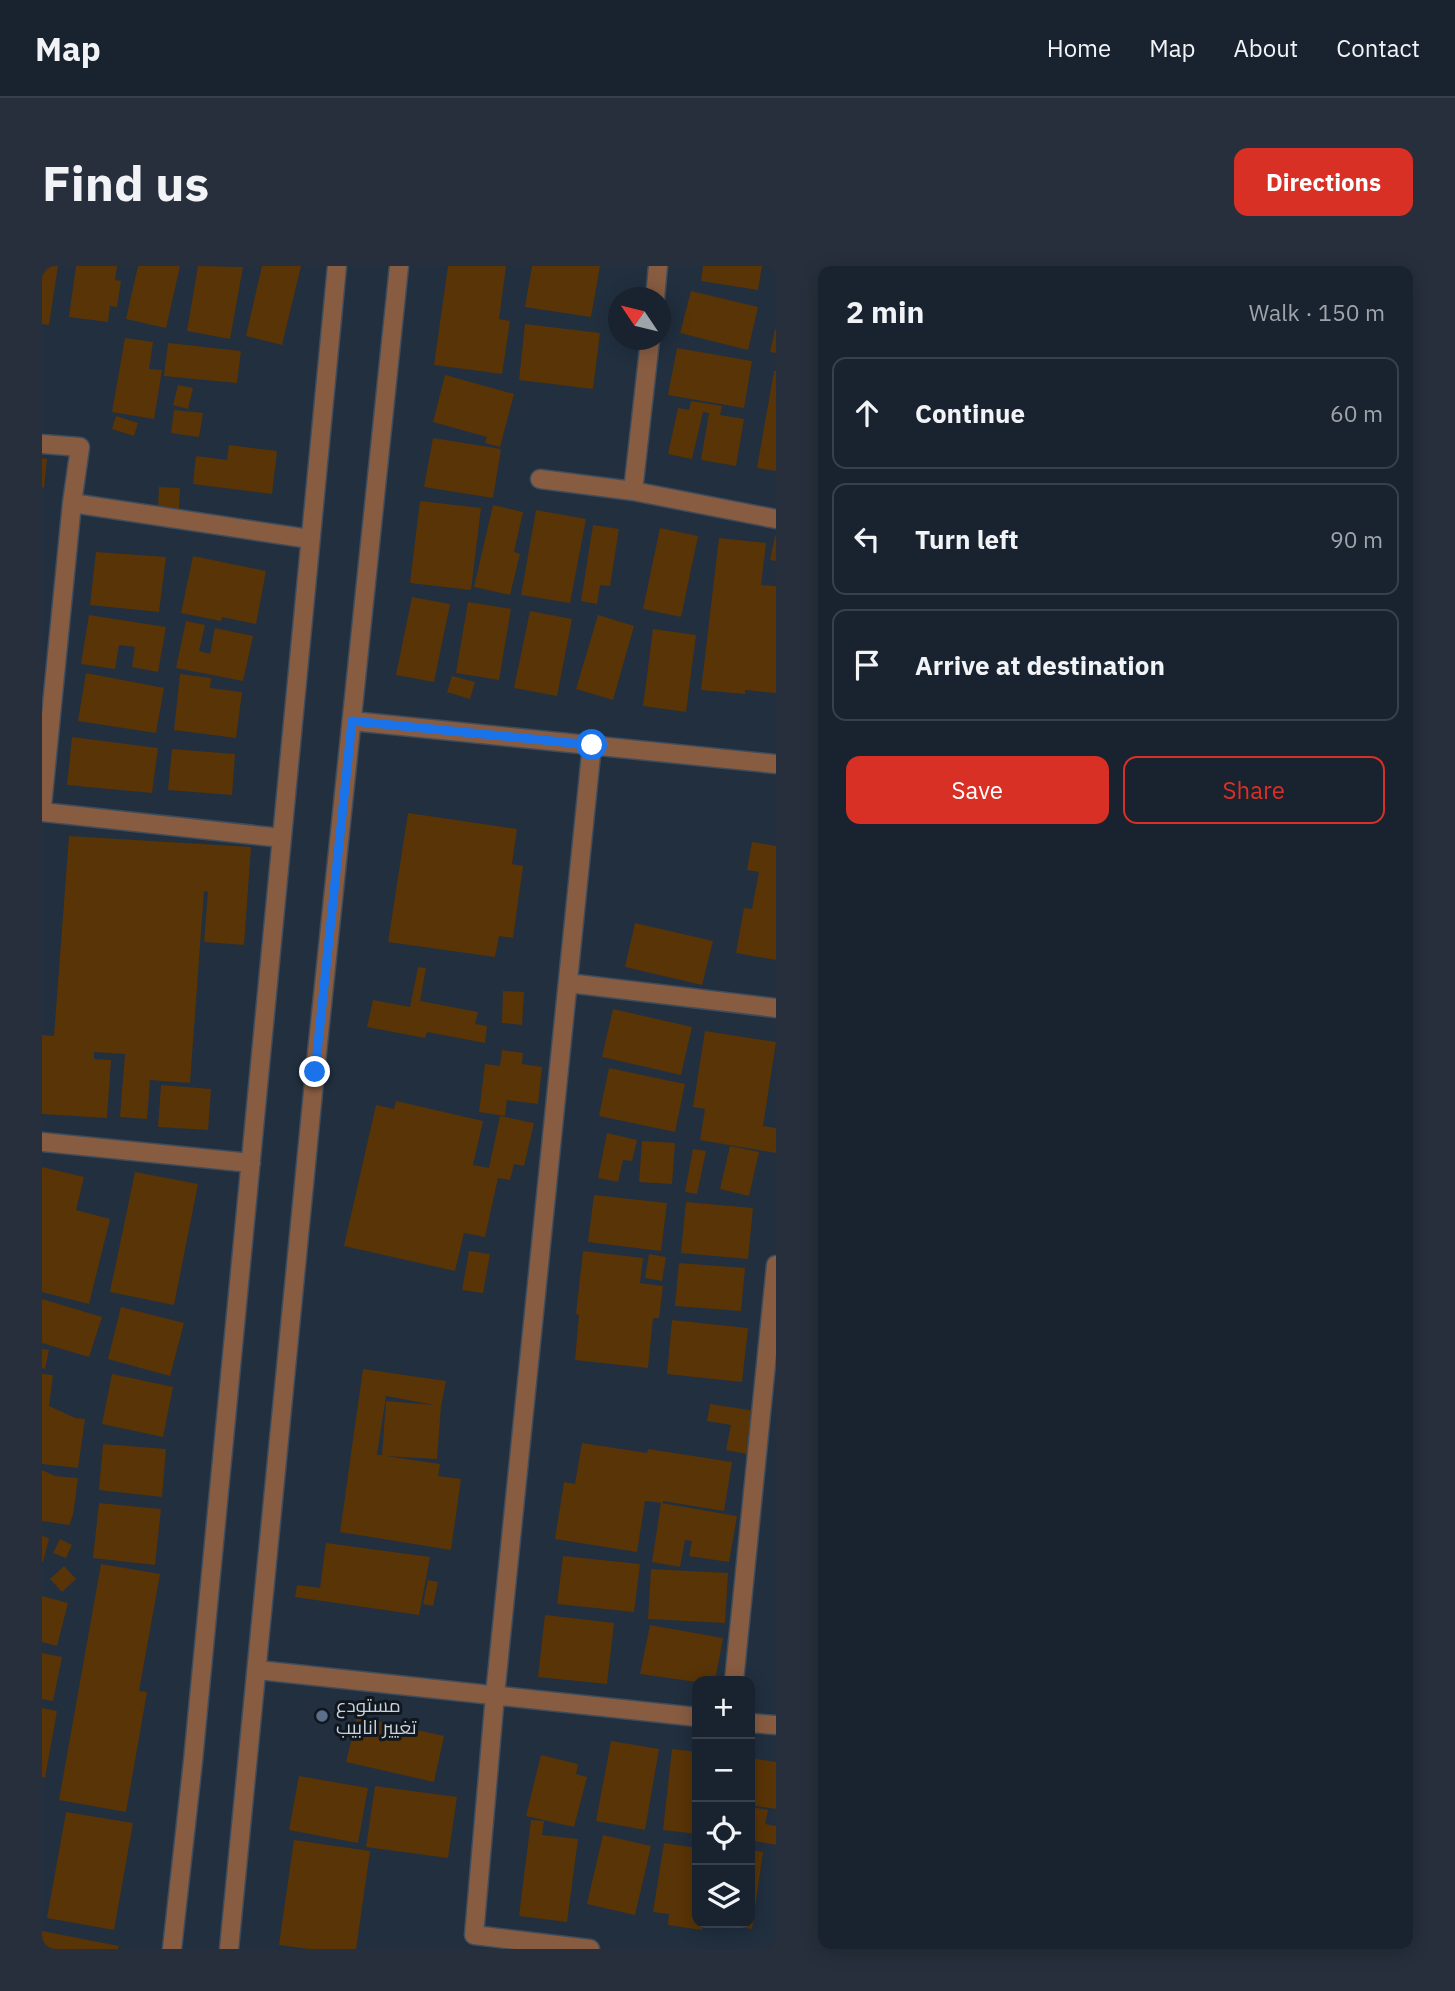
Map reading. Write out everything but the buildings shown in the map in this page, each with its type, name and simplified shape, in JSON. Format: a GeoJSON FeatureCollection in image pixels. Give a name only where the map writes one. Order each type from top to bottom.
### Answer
{"type":"FeatureCollection","features":[{"type":"Feature","properties":{"kind":"street"},"geometry":{"type":"LineString","coordinates":[[172,1949],[193,1761],[337,266]]}},
{"type":"Feature","properties":{"kind":"street"},"geometry":{"type":"LineString","coordinates":[[229,1949],[315,1072],[399,266]]}},
{"type":"Feature","properties":{"kind":"street"},"geometry":{"type":"LineString","coordinates":[[656,287],[658,266]]}},
{"type":"Feature","properties":{"kind":"street"},"geometry":{"type":"LineString","coordinates":[[633,491],[649,350]]}},
{"type":"Feature","properties":{"kind":"street"},"geometry":{"type":"LineString","coordinates":[[42,444],[80,447],[42,806]]}},
{"type":"Feature","properties":{"kind":"street"},"geometry":{"type":"LineString","coordinates":[[540,479],[633,491],[776,519]]}},
{"type":"Feature","properties":{"kind":"street"},"geometry":{"type":"LineString","coordinates":[[72,503],[310,539]]}},
{"type":"Feature","properties":{"kind":"street"},"geometry":{"type":"LineString","coordinates":[[352,721],[776,764]]}},
{"type":"Feature","properties":{"kind":"street"},"geometry":{"type":"LineString","coordinates":[[590,1949],[474,1935],[495,1695],[592,745]]}},
{"type":"Feature","properties":{"kind":"street"},"geometry":{"type":"LineString","coordinates":[[42,812],[282,838]]}},
{"type":"Feature","properties":{"kind":"street"},"geometry":{"type":"LineString","coordinates":[[568,983],[776,1009]]}},
{"type":"Feature","properties":{"kind":"street"},"geometry":{"type":"LineString","coordinates":[[42,1142],[251,1163]]}},
{"type":"Feature","properties":{"kind":"street"},"geometry":{"type":"LineString","coordinates":[[735,1676],[776,1265]]}},
{"type":"Feature","properties":{"kind":"street"},"geometry":{"type":"LineString","coordinates":[[258,1670],[692,1716]]}},
{"type":"Feature","properties":{"kind":"street"},"geometry":{"type":"LineString","coordinates":[[755,1723],[776,1725]]}},
{"type":"Feature","properties":{"kind":"place","name":"مستودع تغيير انابيب"},"geometry":{"type":"Point","coordinates":[322,1716]}},
{"type":"Feature","properties":{"kind":"route"},"geometry":{"type":"LineString","coordinates":[[315,1072],[352,721],[592,745]]}}]}
